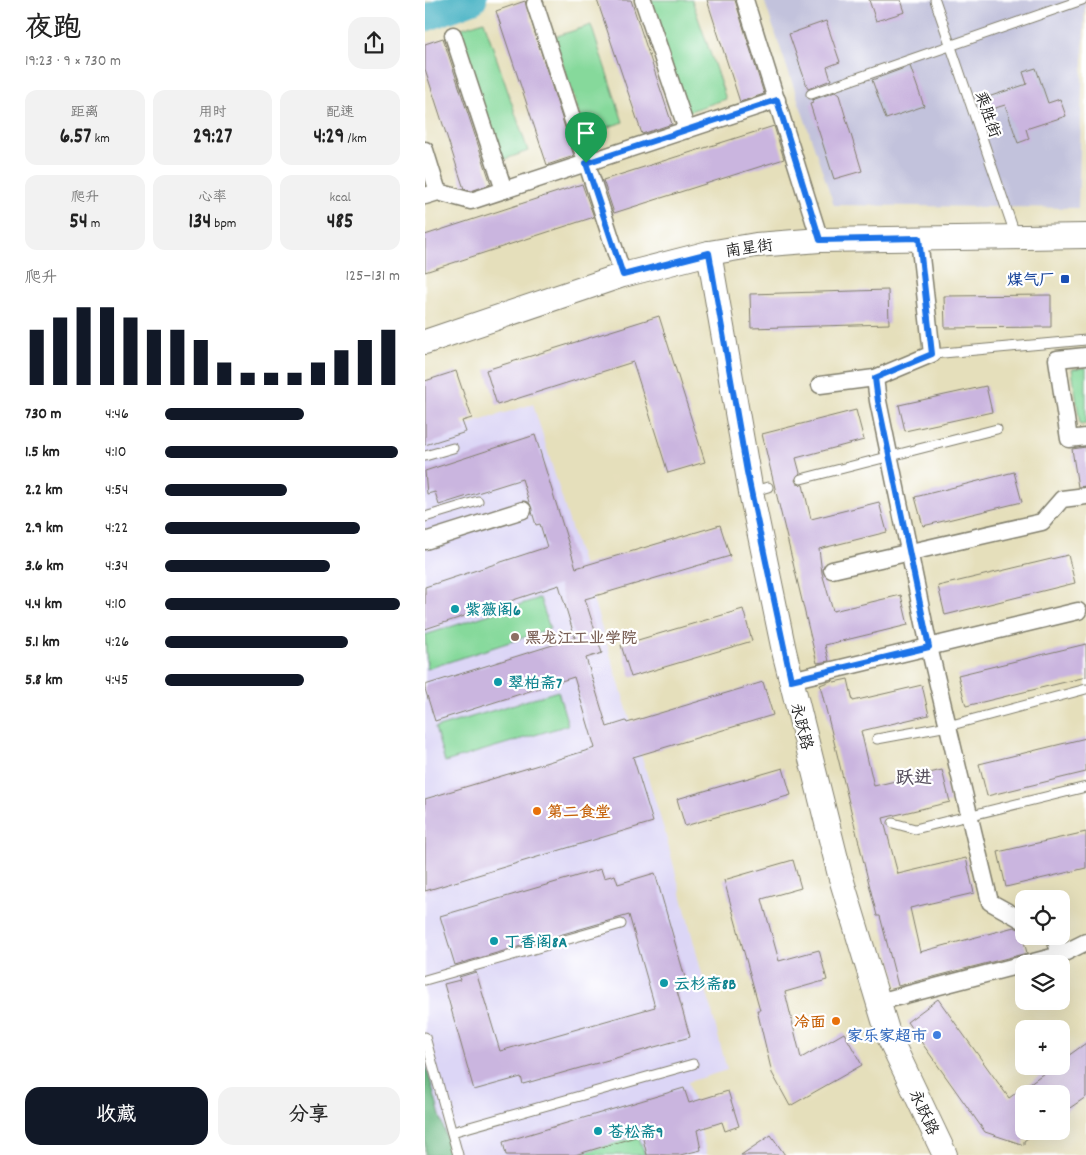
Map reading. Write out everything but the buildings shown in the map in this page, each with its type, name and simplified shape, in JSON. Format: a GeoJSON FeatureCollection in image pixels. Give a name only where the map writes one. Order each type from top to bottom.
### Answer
{"type":"FeatureCollection","features":[{"type":"Feature","properties":{"kind":"street"},"geometry":{"type":"LineString","coordinates":[[643,0],[687,130]]}},
{"type":"Feature","properties":{"kind":"street"},"geometry":{"type":"LineString","coordinates":[[745,0],[820,240]]}},
{"type":"Feature","properties":{"kind":"street"},"geometry":{"type":"LineString","coordinates":[[535,4],[623,275]]}},
{"type":"Feature","properties":{"kind":"street"},"geometry":{"type":"LineString","coordinates":[[453,35],[504,190]]}},
{"type":"Feature","properties":{"kind":"street"},"geometry":{"type":"LineString","coordinates":[[425,150],[431,194],[471,201],[777,100]]}},
{"type":"Feature","properties":{"kind":"street","name":"南星街"},"geometry":{"type":"LineString","coordinates":[[425,342],[623,275],[709,253],[756,245],[820,240],[1086,236]]}},
{"type":"Feature","properties":{"kind":"street"},"geometry":{"type":"LineString","coordinates":[[820,385],[875,378],[932,354],[919,238]]}},
{"type":"Feature","properties":{"kind":"street","name":"永跃路"},"geometry":{"type":"LineString","coordinates":[[709,253],[759,490],[791,680],[839,875],[889,1037],[945,1155]]}},
{"type":"Feature","properties":{"kind":"street"},"geometry":{"type":"LineString","coordinates":[[1086,356],[1057,359],[1069,440],[1086,437]]}},
{"type":"Feature","properties":{"kind":"street"},"geometry":{"type":"LineString","coordinates":[[875,378],[889,456],[929,647],[971,815],[990,902],[1015,916]]}},
{"type":"Feature","properties":{"kind":"street"},"geometry":{"type":"LineString","coordinates":[[832,570],[1042,522],[1062,499],[1086,496]]}},
{"type":"Feature","properties":{"kind":"street"},"geometry":{"type":"LineString","coordinates":[[425,541],[523,510]]}},
{"type":"Feature","properties":{"kind":"street"},"geometry":{"type":"LineString","coordinates":[[791,680],[1078,611]]}},
{"type":"Feature","properties":{"kind":"street"},"geometry":{"type":"LineString","coordinates":[[1057,945],[1060,955],[1086,942]]}},
{"type":"Feature","properties":{"kind":"street"},"geometry":{"type":"LineString","coordinates":[[878,1002],[1015,967]]}},
{"type":"Feature","properties":{"kind":"lane","name":"乘胜街"},"geometry":{"type":"LineString","coordinates":[[935,0],[949,46],[1016,237]]}},
{"type":"Feature","properties":{"kind":"lane"},"geometry":{"type":"LineString","coordinates":[[811,94],[1082,0]]}},
{"type":"Feature","properties":{"kind":"lane"},"geometry":{"type":"LineString","coordinates":[[932,354],[1086,340]]}},
{"type":"Feature","properties":{"kind":"lane"},"geometry":{"type":"LineString","coordinates":[[1042,344],[1057,359]]}},
{"type":"Feature","properties":{"kind":"lane"},"geometry":{"type":"LineString","coordinates":[[801,479],[997,429]]}},
{"type":"Feature","properties":{"kind":"lane"},"geometry":{"type":"LineString","coordinates":[[425,456],[453,448]]}},
{"type":"Feature","properties":{"kind":"lane"},"geometry":{"type":"LineString","coordinates":[[425,517],[478,501]]}},
{"type":"Feature","properties":{"kind":"lane"},"geometry":{"type":"LineString","coordinates":[[877,739],[948,726],[1086,689]]}},
{"type":"Feature","properties":{"kind":"lane"},"geometry":{"type":"LineString","coordinates":[[893,823],[915,828],[1086,787]]}},
{"type":"Feature","properties":{"kind":"lane"},"geometry":{"type":"LineString","coordinates":[[425,980],[621,924]]}},
{"type":"Feature","properties":{"kind":"lane"},"geometry":{"type":"LineString","coordinates":[[425,1037],[458,1155]]}},
{"type":"Feature","properties":{"kind":"lane"},"geometry":{"type":"LineString","coordinates":[[452,1132],[693,1064]]}},
{"type":"Feature","properties":{"kind":"shaded area"},"geometry":{"type":"Polygon","coordinates":[[[764,0],[1085,0],[1078,208],[834,205],[764,0]]]}},
{"type":"Feature","properties":{"kind":"shaded area","name":"黑龙江工业学院"},"geometry":{"type":"Polygon","coordinates":[[[533,404],[666,836],[727,1070],[688,1082],[707,1155],[425,1155],[425,438],[533,404]]]}},
{"type":"Feature","properties":{"kind":"green space"},"geometry":{"type":"Polygon","coordinates":[[[692,0],[726,99],[687,112],[649,1],[692,0]]]}},
{"type":"Feature","properties":{"kind":"green space"},"geometry":{"type":"Polygon","coordinates":[[[484,21],[528,151],[500,161],[456,30],[484,21]]]}},
{"type":"Feature","properties":{"kind":"green space"},"geometry":{"type":"Polygon","coordinates":[[[591,25],[623,122],[586,135],[554,37],[591,25]]]}},
{"type":"Feature","properties":{"kind":"green space"},"geometry":{"type":"Polygon","coordinates":[[[1086,367],[1086,424],[1080,425],[1072,369],[1086,367]]]}},
{"type":"Feature","properties":{"kind":"green space"},"geometry":{"type":"Polygon","coordinates":[[[540,598],[550,629],[427,669],[425,635],[540,598]]]}},
{"type":"Feature","properties":{"kind":"green space"},"geometry":{"type":"Polygon","coordinates":[[[558,691],[568,725],[445,762],[435,728],[558,691]]]}},
{"type":"Feature","properties":{"kind":"green space"},"geometry":{"type":"Polygon","coordinates":[[[425,1061],[451,1155],[425,1155],[425,1061]]]}},
{"type":"Feature","properties":{"kind":"green space"},"geometry":{"type":"Polygon","coordinates":[[[638,1135],[645,1155],[574,1155],[638,1135]]]}},
{"type":"Feature","properties":{"kind":"waterway"},"geometry":{"type":"LineString","coordinates":[[425,18],[473,0]]}},
{"type":"Feature","properties":{"kind":"place","name":"煤气厂"},"geometry":{"type":"Point","coordinates":[1065,279]}},
{"type":"Feature","properties":{"kind":"place","name":"紫薇阁6"},"geometry":{"type":"Point","coordinates":[455,609]}},
{"type":"Feature","properties":{"kind":"place","name":"黑龙江工业学院"},"geometry":{"type":"Point","coordinates":[515,637]}},
{"type":"Feature","properties":{"kind":"place","name":"翠柏斋7"},"geometry":{"type":"Point","coordinates":[498,682]}},
{"type":"Feature","properties":{"kind":"place","name":"第二食堂"},"geometry":{"type":"Point","coordinates":[537,811]}},
{"type":"Feature","properties":{"kind":"place","name":"丁香阁8A"},"geometry":{"type":"Point","coordinates":[494,941]}},
{"type":"Feature","properties":{"kind":"place","name":"云杉斋8B"},"geometry":{"type":"Point","coordinates":[664,983]}},
{"type":"Feature","properties":{"kind":"place","name":"冷面"},"geometry":{"type":"Point","coordinates":[836,1021]}},
{"type":"Feature","properties":{"kind":"place","name":"家乐家超市"},"geometry":{"type":"Point","coordinates":[937,1035]}},
{"type":"Feature","properties":{"kind":"place","name":"苍松斋9"},"geometry":{"type":"Point","coordinates":[598,1131]}},
{"type":"Feature","properties":{"kind":"district","name":"跃进"},"geometry":{"type":"Point","coordinates":[914,777]}},
{"type":"Feature","properties":{"kind":"route"},"geometry":{"type":"LineString","coordinates":[[777,100],[820,240],[919,238],[932,354],[875,378],[878,401],[929,647],[791,680],[747,472],[709,253],[623,275],[586,163],[777,100]]}}]}
